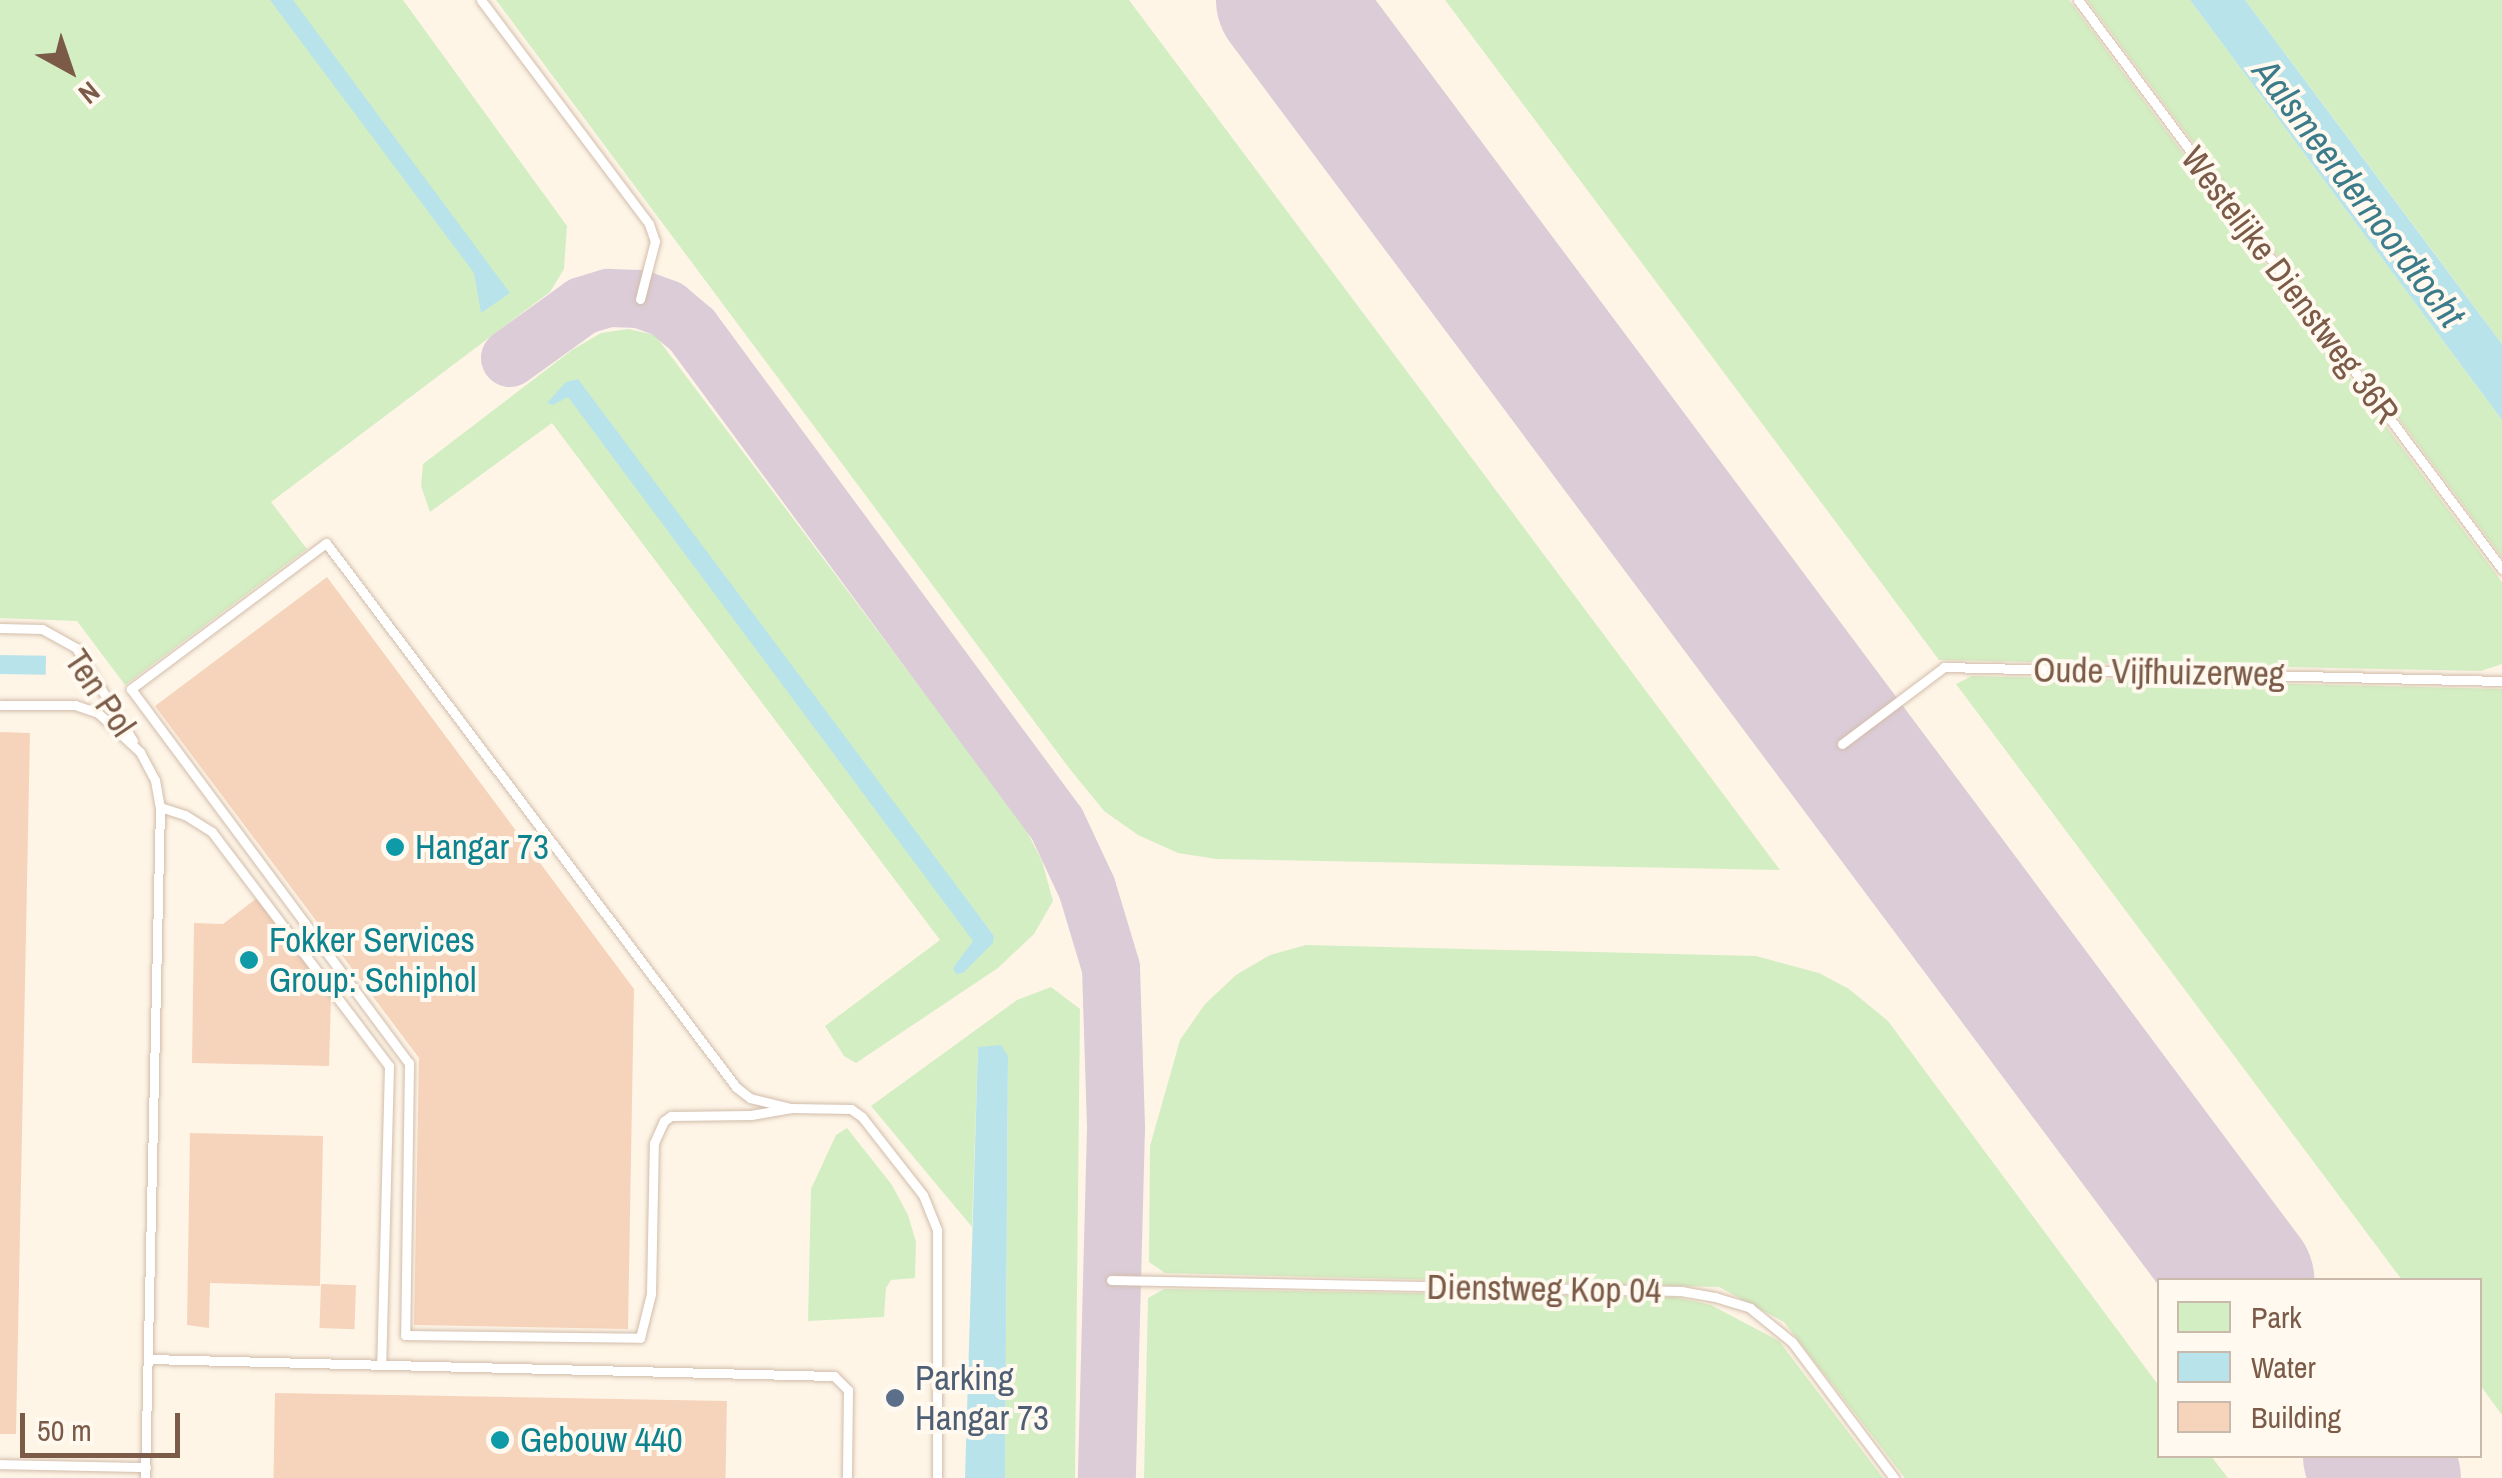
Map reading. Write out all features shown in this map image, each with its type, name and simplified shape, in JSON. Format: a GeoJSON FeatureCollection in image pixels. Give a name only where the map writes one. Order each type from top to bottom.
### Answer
{"type":"FeatureCollection","features":[{"type":"Feature","properties":{"kind":"lane"},"geometry":{"type":"LineString","coordinates":[[481,0],[648,224],[655,241],[640,298]]}},
{"type":"Feature","properties":{"kind":"lane","name":"Westelijke Dienstweg 36R"},"geometry":{"type":"LineString","coordinates":[[2078,0],[2502,570]]}},
{"type":"Feature","properties":{"kind":"lane"},"geometry":{"type":"LineString","coordinates":[[792,1108],[751,1115],[671,1116],[656,1130],[651,1294],[640,1338],[405,1335],[409,1062],[131,690],[326,543],[736,1087],[750,1098],[792,1108],[851,1110],[862,1117],[932,1213],[939,1252],[937,1478]]}},
{"type":"Feature","properties":{"kind":"lane","name":"Ten Pol"},"geometry":{"type":"LineString","coordinates":[[0,628],[42,629],[76,648],[155,780],[160,807],[146,1472]]}},
{"type":"Feature","properties":{"kind":"lane","name":"Oude Vijfhuizerweg"},"geometry":{"type":"LineString","coordinates":[[1842,744],[1944,667],[2502,680]]}},
{"type":"Feature","properties":{"kind":"lane"},"geometry":{"type":"LineString","coordinates":[[0,705],[75,705],[98,713],[140,752]]}},
{"type":"Feature","properties":{"kind":"lane"},"geometry":{"type":"LineString","coordinates":[[160,807],[185,815],[212,832],[389,1066],[381,1365]]}},
{"type":"Feature","properties":{"kind":"lane","name":"Dienstweg Kop 04"},"geometry":{"type":"LineString","coordinates":[[1111,1280],[1681,1291],[1715,1297],[1750,1308],[1792,1342],[1894,1478]]}},
{"type":"Feature","properties":{"kind":"lane"},"geometry":{"type":"LineString","coordinates":[[148,1359],[834,1376],[848,1390],[847,1478]]}},
{"type":"Feature","properties":{"kind":"lane"},"geometry":{"type":"LineString","coordinates":[[0,1464],[146,1472]]}},
{"type":"Feature","properties":{"kind":"green space"},"geometry":{"type":"Polygon","coordinates":[[[0,0],[403,0],[567,226],[564,269],[550,292],[271,502],[307,549],[125,685],[77,621],[0,618],[0,0]]]}},
{"type":"Feature","properties":{"kind":"green space"},"geometry":{"type":"Polygon","coordinates":[[[496,0],[1129,0],[1780,870],[1216,859],[1178,853],[1138,835],[1104,811],[1069,768],[496,0]]]}},
{"type":"Feature","properties":{"kind":"green space"},"geometry":{"type":"Polygon","coordinates":[[[1445,0],[2069,0],[2502,582],[2502,664],[2481,671],[1939,660],[1445,0]]]}},
{"type":"Feature","properties":{"kind":"green space"},"geometry":{"type":"Polygon","coordinates":[[[2087,0],[2190,0],[2502,420],[2502,557],[2087,0]]]}},
{"type":"Feature","properties":{"kind":"green space"},"geometry":{"type":"Polygon","coordinates":[[[2245,0],[2502,0],[2502,344],[2447,270],[2245,0]]]}},
{"type":"Feature","properties":{"kind":"green space"},"geometry":{"type":"Polygon","coordinates":[[[628,329],[655,335],[1023,824],[1042,861],[1053,901],[1034,934],[998,968],[856,1063],[844,1056],[825,1026],[940,940],[552,423],[430,512],[421,486],[423,464],[572,350],[601,333],[628,329]],[[568,396],[974,941],[954,968],[994,936],[568,396]]]}},
{"type":"Feature","properties":{"kind":"green space"},"geometry":{"type":"Polygon","coordinates":[[[1972,676],[2502,689],[2502,1415],[2482,1388],[2482,1278],[2401,1278],[1956,684],[1972,676]]]}},
{"type":"Feature","properties":{"kind":"green space"},"geometry":{"type":"Polygon","coordinates":[[[1306,945],[1756,956],[1819,973],[1849,989],[1888,1021],[2157,1383],[2157,1458],[2213,1458],[2228,1478],[1905,1478],[1784,1322],[1719,1287],[1165,1273],[1149,1262],[1150,1146],[1180,1040],[1205,1004],[1236,975],[1270,955],[1306,945]]]}},
{"type":"Feature","properties":{"kind":"green space"},"geometry":{"type":"Polygon","coordinates":[[[1051,987],[1080,1009],[1075,1478],[1005,1478],[1008,1056],[978,1048],[972,1227],[871,1106],[1017,1000],[1051,987]]]}},
{"type":"Feature","properties":{"kind":"green space"},"geometry":{"type":"Polygon","coordinates":[[[847,1128],[892,1185],[908,1215],[916,1242],[915,1278],[891,1280],[886,1288],[884,1317],[808,1321],[811,1189],[836,1135],[847,1128]]]}},
{"type":"Feature","properties":{"kind":"green space"},"geometry":{"type":"Polygon","coordinates":[[[1164,1289],[1675,1297],[1711,1305],[1779,1341],[1883,1478],[1144,1478],[1148,1298],[1164,1289]]]}},
{"type":"Feature","properties":{"kind":"water"},"geometry":{"type":"Polygon","coordinates":[[[270,0],[293,0],[510,293],[481,313],[474,273],[270,0]]]}},
{"type":"Feature","properties":{"kind":"water","name":"Aalsmeerdernoordtocht"},"geometry":{"type":"Polygon","coordinates":[[[2190,0],[2245,0],[2502,344],[2502,420],[2190,0]]]}},
{"type":"Feature","properties":{"kind":"water"},"geometry":{"type":"Polygon","coordinates":[[[578,379],[994,936],[993,943],[963,973],[956,974],[953,968],[973,941],[568,397],[553,405],[547,403],[566,382],[578,379]]]}},
{"type":"Feature","properties":{"kind":"water"},"geometry":{"type":"Polygon","coordinates":[[[0,655],[46,656],[46,675],[0,674],[0,655]]]}},
{"type":"Feature","properties":{"kind":"water"},"geometry":{"type":"Polygon","coordinates":[[[1001,1045],[1008,1056],[1005,1478],[965,1478],[978,1047],[1001,1045]]]}},
{"type":"Feature","properties":{"kind":"building","name":"Hangar 73"},"geometry":{"type":"Polygon","coordinates":[[[327,577],[634,989],[628,1329],[414,1325],[419,1058],[155,706],[327,577]]]}},
{"type":"Feature","properties":{"kind":"building"},"geometry":{"type":"Polygon","coordinates":[[[0,732],[30,733],[16,1434],[0,1434],[0,732]]]}},
{"type":"Feature","properties":{"kind":"building","name":"Fokker Services Group: Schiphol"},"geometry":{"type":"Polygon","coordinates":[[[257,898],[331,996],[329,1066],[192,1063],[194,923],[223,924],[257,898]]]}},
{"type":"Feature","properties":{"kind":"building"},"geometry":{"type":"Polygon","coordinates":[[[190,1133],[323,1136],[320,1286],[210,1283],[209,1328],[187,1325],[190,1133]]]}},
{"type":"Feature","properties":{"kind":"building"},"geometry":{"type":"Polygon","coordinates":[[[321,1284],[356,1285],[354,1329],[319,1328],[321,1284]]]}},
{"type":"Feature","properties":{"kind":"building","name":"Gebouw 440"},"geometry":{"type":"Polygon","coordinates":[[[275,1393],[727,1401],[726,1478],[274,1478],[275,1393]]]}},
{"type":"Feature","properties":{"kind":"taxiway"},"geometry":{"type":"LineString","coordinates":[[510,358],[582,306],[609,298],[640,299],[667,309],[692,330],[1057,824],[1087,888],[1111,968],[1116,1128],[1107,1478]]}},
{"type":"Feature","properties":{"kind":"runway"},"geometry":{"type":"LineString","coordinates":[[1287,0],[2242,1278]]}},
{"type":"Feature","properties":{"kind":"runway"},"geometry":{"type":"LineString","coordinates":[[2375,1458],[2390,1478]]}},
{"type":"Feature","properties":{"kind":"place","name":"Hangar 73"},"geometry":{"type":"Point","coordinates":[395,847]}},
{"type":"Feature","properties":{"kind":"place","name":"Fokker Services Group: Schiphol"},"geometry":{"type":"Point","coordinates":[249,960]}},
{"type":"Feature","properties":{"kind":"place","name":"Parking Hangar 73"},"geometry":{"type":"Point","coordinates":[895,1398]}},
{"type":"Feature","properties":{"kind":"place","name":"Gebouw 440"},"geometry":{"type":"Point","coordinates":[500,1440]}}]}
